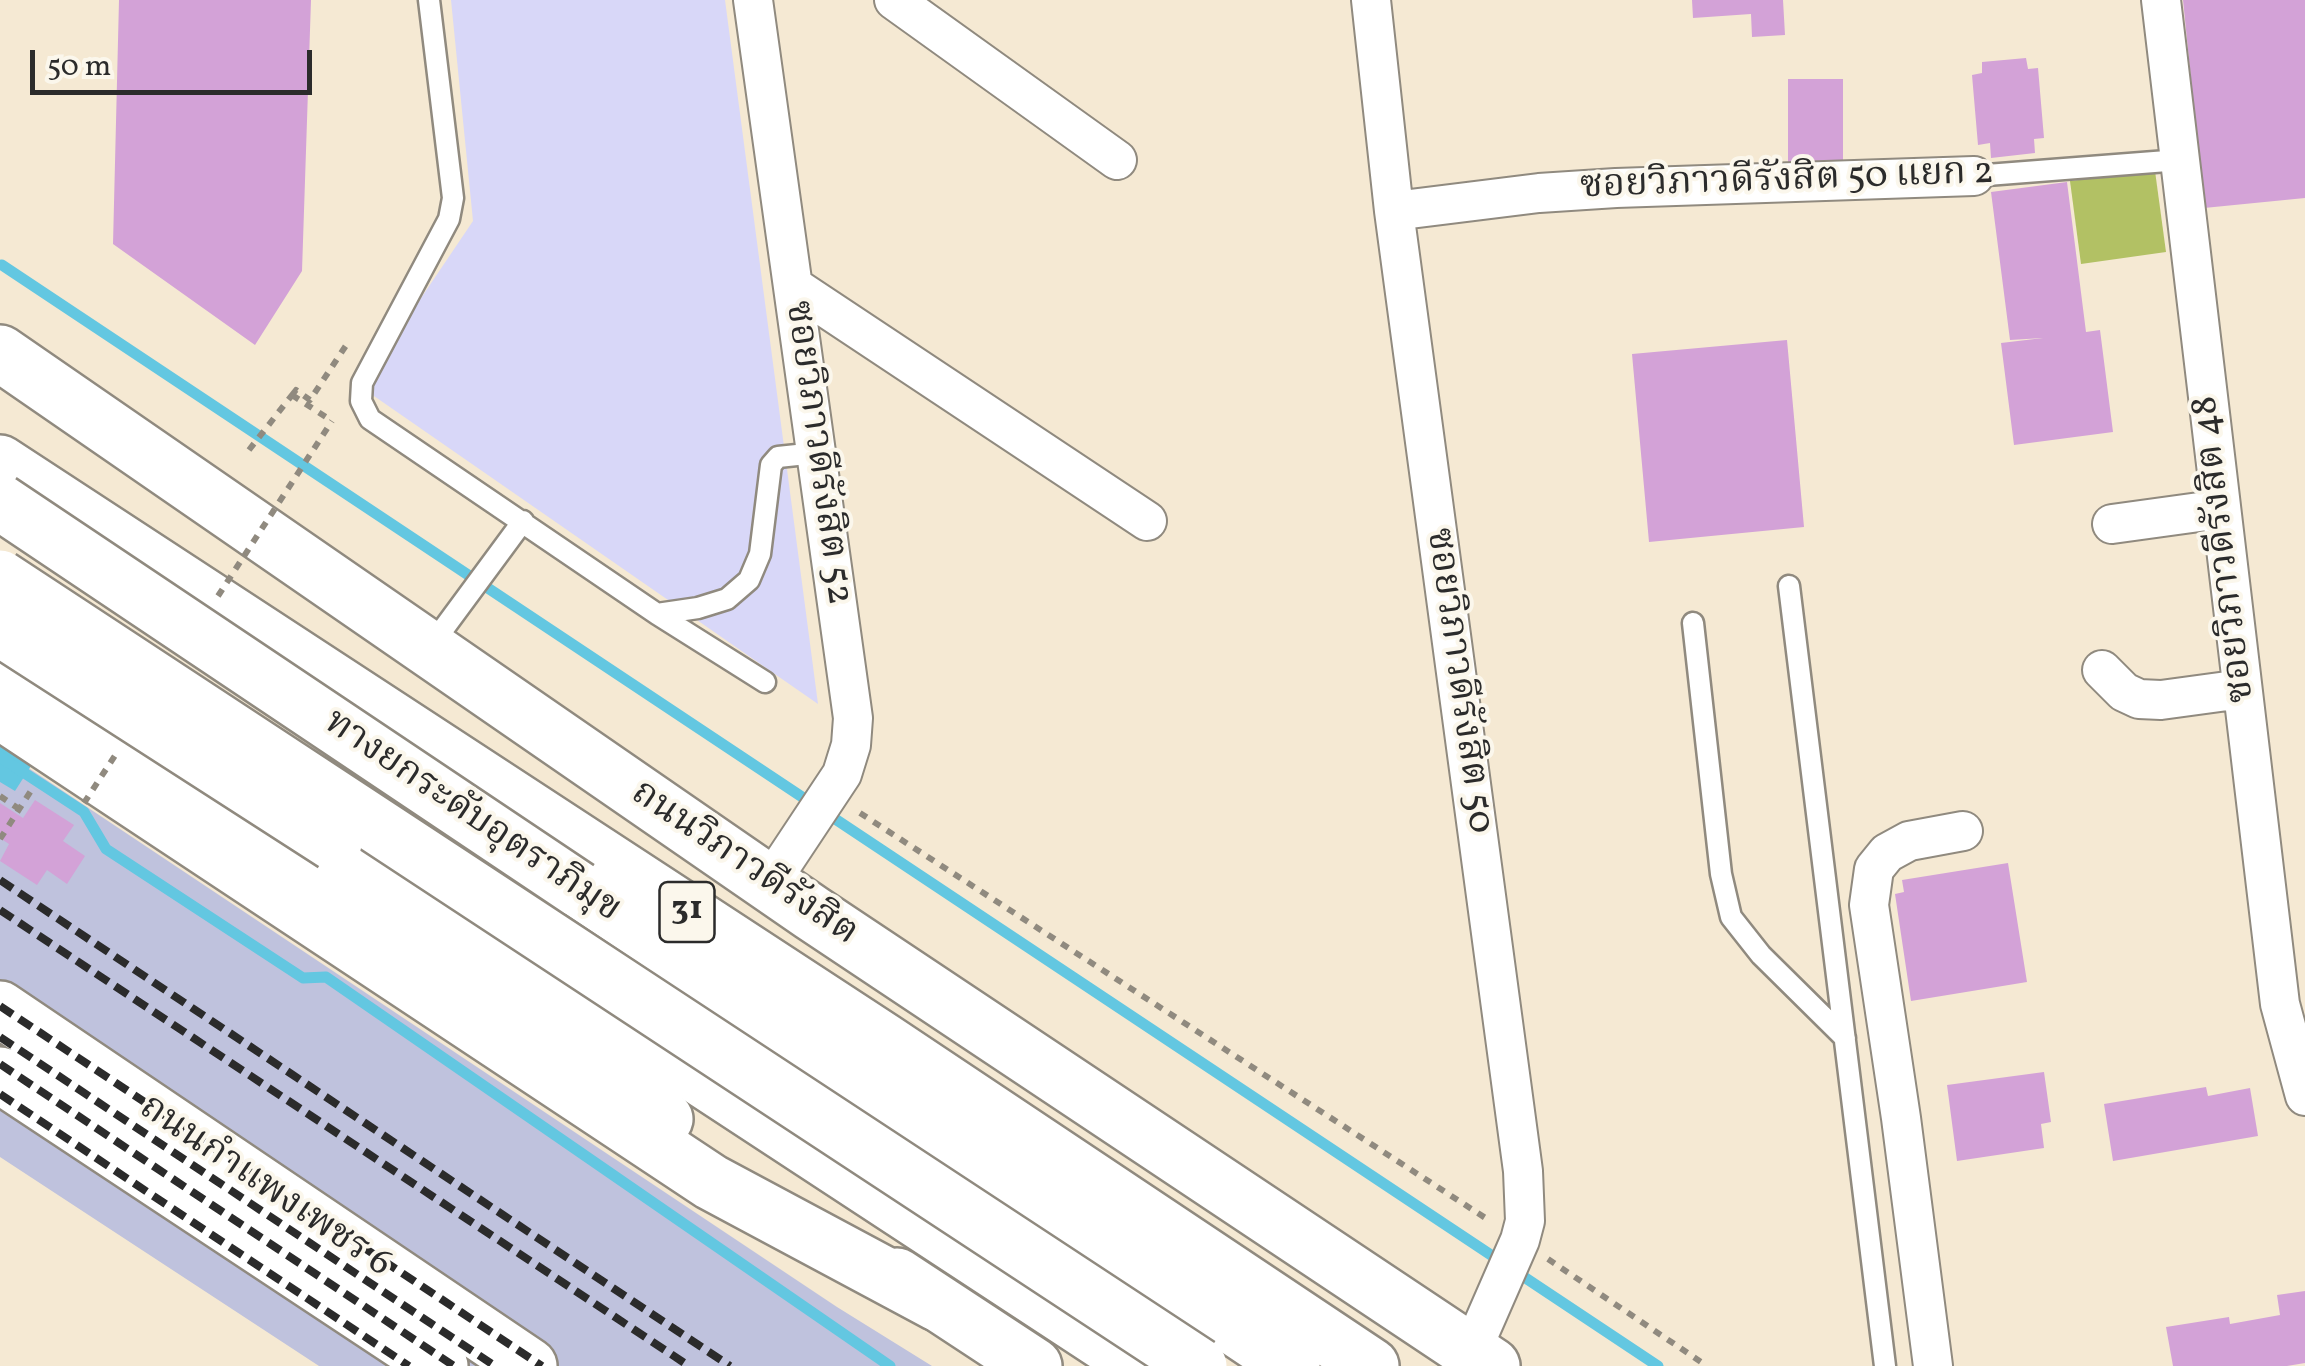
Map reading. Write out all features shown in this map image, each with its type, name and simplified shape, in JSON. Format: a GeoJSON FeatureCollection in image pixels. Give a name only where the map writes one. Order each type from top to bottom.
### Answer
{"type":"FeatureCollection","features":[{"type":"Feature","properties":{"kind":"main road","name":"ถนนวิภาวดีรังสิต"},"geometry":{"type":"LineString","coordinates":[[0,353],[770,884],[1481,1359]]}},
{"type":"Feature","properties":{"kind":"main road","name":"ถนนวิภาวดีรังสิต"},"geometry":{"type":"LineString","coordinates":[[0,463],[884,1041],[1370,1366]]}},
{"type":"Feature","properties":{"kind":"main road","name":"ทางยกระดับอุตราภิมุข"},"geometry":{"type":"LineString","coordinates":[[0,502],[1292,1366]]}},
{"type":"Feature","properties":{"kind":"main road","name":"ทางยกระดับอุตราภิมุข"},"geometry":{"type":"LineString","coordinates":[[0,578],[1199,1366]]}},
{"type":"Feature","properties":{"kind":"main road"},"geometry":{"type":"LineString","coordinates":[[0,610],[372,864],[1140,1366]]}},
{"type":"Feature","properties":{"kind":"main road"},"geometry":{"type":"LineString","coordinates":[[0,628],[808,1148],[1178,1366]]}},
{"type":"Feature","properties":{"kind":"main road"},"geometry":{"type":"LineString","coordinates":[[0,670],[1034,1366]]}},
{"type":"Feature","properties":{"kind":"main road"},"geometry":{"type":"LineString","coordinates":[[0,710],[711,1182],[937,1303]]}},
{"type":"Feature","properties":{"kind":"main road","name":"ถนนกำแพงเพชร 6"},"geometry":{"type":"LineString","coordinates":[[0,1010],[529,1366]]}},
{"type":"Feature","properties":{"kind":"main road","name":"ถนนกำแพงเพชร 6"},"geometry":{"type":"LineString","coordinates":[[0,1075],[440,1366]]}},
{"type":"Feature","properties":{"kind":"street","name":"ซอยวิภาวดีรังสิต 52"},"geometry":{"type":"LineString","coordinates":[[753,0],[854,718],[842,774],[770,884]]}},
{"type":"Feature","properties":{"kind":"street"},"geometry":{"type":"LineString","coordinates":[[894,0],[1117,160]]}},
{"type":"Feature","properties":{"kind":"street","name":"ซอยวิภาวดีรังสิต 50"},"geometry":{"type":"LineString","coordinates":[[1371,0],[1394,210],[1523,1170],[1525,1221],[1481,1359]]}},
{"type":"Feature","properties":{"kind":"street","name":"ซอยวิภาวดีรังสิต 48"},"geometry":{"type":"LineString","coordinates":[[2160,0],[2280,1004],[2305,1096]]}},
{"type":"Feature","properties":{"kind":"street","name":"ซอยวิภาวดีรังสิต 50 แยก 2"},"geometry":{"type":"LineString","coordinates":[[1394,210],[1616,188],[1974,176]]}},
{"type":"Feature","properties":{"kind":"street"},"geometry":{"type":"LineString","coordinates":[[793,286],[1147,521]]}},
{"type":"Feature","properties":{"kind":"street"},"geometry":{"type":"LineString","coordinates":[[2112,524],[2221,509]]}},
{"type":"Feature","properties":{"kind":"street"},"geometry":{"type":"LineString","coordinates":[[2102,670],[2124,692],[2140,699],[2242,689]]}},
{"type":"Feature","properties":{"kind":"street"},"geometry":{"type":"LineString","coordinates":[[1933,1366],[1868,905],[1874,870],[1887,853],[1909,840],[1963,832]]}},
{"type":"Feature","properties":{"kind":"lane"},"geometry":{"type":"LineString","coordinates":[[429,0],[453,198],[449,219],[362,384],[361,401],[370,419],[657,614],[766,682]]}},
{"type":"Feature","properties":{"kind":"lane","name":"ซอยวิภาวดีรังสิต 50 แยก 2"},"geometry":{"type":"LineString","coordinates":[[1974,176],[2180,160]]}},
{"type":"Feature","properties":{"kind":"lane"},"geometry":{"type":"LineString","coordinates":[[657,614],[727,599],[749,580],[760,554],[771,465],[778,458],[816,453]]}},
{"type":"Feature","properties":{"kind":"lane"},"geometry":{"type":"LineString","coordinates":[[429,649],[523,521]]}},
{"type":"Feature","properties":{"kind":"lane"},"geometry":{"type":"LineString","coordinates":[[1789,586],[1885,1366]]}},
{"type":"Feature","properties":{"kind":"lane"},"geometry":{"type":"LineString","coordinates":[[1693,623],[1721,874],[1732,917],[1762,955],[1844,1038]]}},
{"type":"Feature","properties":{"kind":"path"},"geometry":{"type":"LineString","coordinates":[[250,450],[296,390],[310,400],[354,332]]}},
{"type":"Feature","properties":{"kind":"path"},"geometry":{"type":"LineString","coordinates":[[292,395],[332,421]]}},
{"type":"Feature","properties":{"kind":"path"},"geometry":{"type":"LineString","coordinates":[[0,838],[42,774]]}},
{"type":"Feature","properties":{"kind":"path"},"geometry":{"type":"LineString","coordinates":[[0,796],[19,809]]}},
{"type":"Feature","properties":{"kind":"path"},"geometry":{"type":"LineString","coordinates":[[819,808],[1520,1240],[1707,1366]]}},
{"type":"Feature","properties":{"kind":"shaded area"},"geometry":{"type":"Polygon","coordinates":[[[451,0],[725,0],[818,704],[361,387],[473,221],[451,0]]]}},
{"type":"Feature","properties":{"kind":"shaded area"},"geometry":{"type":"Polygon","coordinates":[[[0,749],[837,1307],[932,1366],[319,1366],[0,1157],[0,749]]]}},
{"type":"Feature","properties":{"kind":"green space"},"geometry":{"type":"Polygon","coordinates":[[[2155,171],[2166,252],[2081,264],[2070,181],[2155,171]]]}},
{"type":"Feature","properties":{"kind":"water"},"geometry":{"type":"Polygon","coordinates":[[[0,746],[31,766],[15,791],[0,782],[0,746]]]}},
{"type":"Feature","properties":{"kind":"building"},"geometry":{"type":"Polygon","coordinates":[[[119,0],[311,0],[302,271],[255,345],[113,244],[119,0]]]}},
{"type":"Feature","properties":{"kind":"building"},"geometry":{"type":"Polygon","coordinates":[[[1692,0],[1783,0],[1785,35],[1752,37],[1751,14],[1693,18],[1692,0]]]}},
{"type":"Feature","properties":{"kind":"building"},"geometry":{"type":"Polygon","coordinates":[[[2183,0],[2305,0],[2305,198],[2204,208],[2183,0]]]}},
{"type":"Feature","properties":{"kind":"building"},"geometry":{"type":"Polygon","coordinates":[[[2026,58],[2028,69],[2038,68],[2044,138],[2034,139],[2035,153],[1991,158],[1990,143],[1978,145],[1972,75],[1982,73],[1982,62],[2026,58]]]}},
{"type":"Feature","properties":{"kind":"building"},"geometry":{"type":"Polygon","coordinates":[[[1788,79],[1843,79],[1843,165],[1788,165],[1788,79]]]}},
{"type":"Feature","properties":{"kind":"building"},"geometry":{"type":"Polygon","coordinates":[[[2067,182],[2086,332],[2100,330],[2113,432],[2014,445],[2001,343],[2043,338],[2010,340],[1991,192],[2067,182]]]}},
{"type":"Feature","properties":{"kind":"building"},"geometry":{"type":"Polygon","coordinates":[[[1787,340],[1804,527],[1649,542],[1632,354],[1787,340]]]}},
{"type":"Feature","properties":{"kind":"building"},"geometry":{"type":"Polygon","coordinates":[[[35,800],[74,825],[63,841],[85,856],[67,884],[47,870],[37,885],[0,861],[9,844],[0,838],[0,803],[23,818],[35,800]]]}},
{"type":"Feature","properties":{"kind":"building"},"geometry":{"type":"Polygon","coordinates":[[[2008,863],[2027,982],[1911,1001],[1895,894],[1904,892],[1902,880],[2008,863]]]}},
{"type":"Feature","properties":{"kind":"building"},"geometry":{"type":"Polygon","coordinates":[[[2044,1072],[2051,1122],[2041,1124],[2044,1148],[1957,1161],[1947,1085],[2044,1072]]]}},
{"type":"Feature","properties":{"kind":"building"},"geometry":{"type":"Polygon","coordinates":[[[2206,1087],[2208,1096],[2250,1088],[2258,1136],[2113,1161],[2104,1104],[2206,1087]]]}},
{"type":"Feature","properties":{"kind":"building"},"geometry":{"type":"Polygon","coordinates":[[[2305,1291],[2305,1363],[2173,1366],[2166,1327],[2229,1317],[2230,1324],[2280,1315],[2277,1295],[2305,1291]]]}},
{"type":"Feature","properties":{"kind":"waterway"},"geometry":{"type":"LineString","coordinates":[[2,265],[1658,1366]]}},
{"type":"Feature","properties":{"kind":"waterway"},"geometry":{"type":"LineString","coordinates":[[0,757],[84,812],[106,849],[303,978],[326,977],[890,1366]]}},
{"type":"Feature","properties":{"kind":"railway"},"geometry":{"type":"LineString","coordinates":[[0,880],[730,1366]]}},
{"type":"Feature","properties":{"kind":"railway"},"geometry":{"type":"LineString","coordinates":[[0,910],[689,1366]]}},
{"type":"Feature","properties":{"kind":"railway"},"geometry":{"type":"LineString","coordinates":[[0,1006],[542,1366]]}},
{"type":"Feature","properties":{"kind":"railway"},"geometry":{"type":"LineString","coordinates":[[0,1037],[495,1366]]}},
{"type":"Feature","properties":{"kind":"railway"},"geometry":{"type":"LineString","coordinates":[[0,1064],[454,1366]]}},
{"type":"Feature","properties":{"kind":"railway"},"geometry":{"type":"LineString","coordinates":[[0,1094],[409,1366]]}}]}
